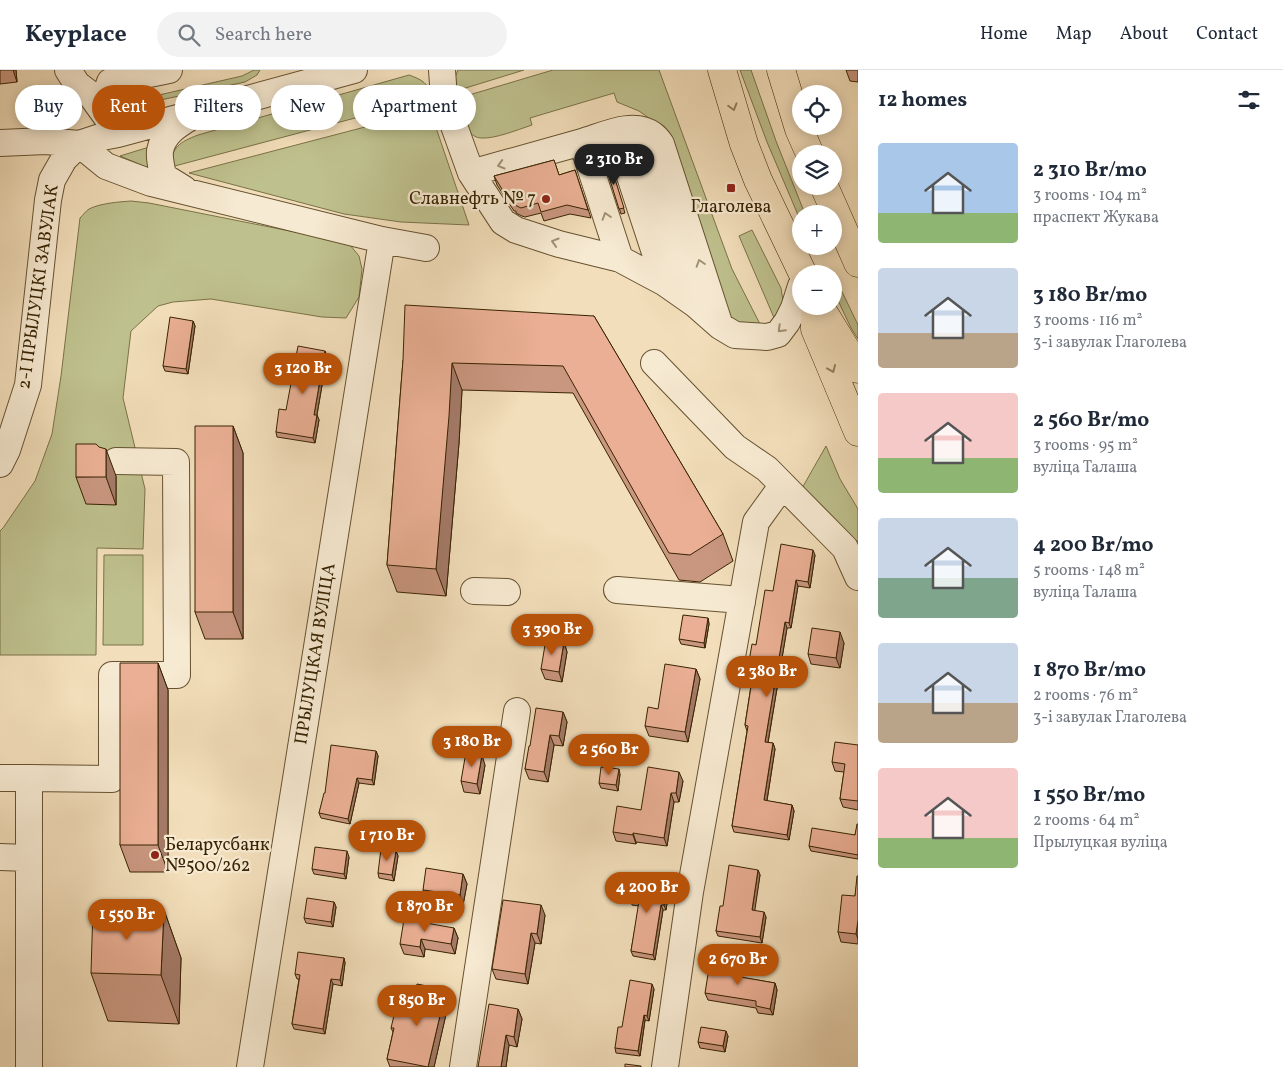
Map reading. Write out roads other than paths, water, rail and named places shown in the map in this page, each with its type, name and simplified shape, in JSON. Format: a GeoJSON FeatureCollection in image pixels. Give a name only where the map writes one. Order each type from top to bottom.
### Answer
{"type":"FeatureCollection","features":[{"type":"Feature","properties":{"kind":"main road"},"geometry":{"type":"LineString","coordinates":[[722,70],[744,144],[758,180],[799,265]]}},
{"type":"Feature","properties":{"kind":"main road"},"geometry":{"type":"LineString","coordinates":[[781,70],[806,145]]}},
{"type":"Feature","properties":{"kind":"main road"},"geometry":{"type":"LineString","coordinates":[[828,195],[857,258]]}},
{"type":"Feature","properties":{"kind":"main road"},"geometry":{"type":"LineString","coordinates":[[814,315],[815,329],[858,432]]}},
{"type":"Feature","properties":{"kind":"main road"},"geometry":{"type":"LineString","coordinates":[[825,315],[858,370]]}},
{"type":"Feature","properties":{"kind":"street"},"geometry":{"type":"LineString","coordinates":[[68,70],[77,84],[92,97]]}},
{"type":"Feature","properties":{"kind":"street"},"geometry":{"type":"LineString","coordinates":[[97,85],[98,70]]}},
{"type":"Feature","properties":{"kind":"street"},"geometry":{"type":"LineString","coordinates":[[109,85],[110,82],[170,70]]}},
{"type":"Feature","properties":{"kind":"street"},"geometry":{"type":"LineString","coordinates":[[261,88],[284,79],[354,70]]}},
{"type":"Feature","properties":{"kind":"street"},"geometry":{"type":"LineString","coordinates":[[442,70],[444,98],[471,173],[503,222],[516,230],[559,244],[620,259],[665,283],[695,304],[720,326],[735,335],[767,337],[778,334],[792,312]]}},
{"type":"Feature","properties":{"kind":"street"},"geometry":{"type":"LineString","coordinates":[[0,143],[46,141],[79,144],[175,119]]}},
{"type":"Feature","properties":{"kind":"street"},"geometry":{"type":"LineString","coordinates":[[175,127],[165,138],[160,152],[163,176],[190,193]]}},
{"type":"Feature","properties":{"kind":"street"},"geometry":{"type":"LineString","coordinates":[[471,173],[618,131],[639,129],[653,135],[661,144],[720,326]]}},
{"type":"Feature","properties":{"kind":"street"},"geometry":{"type":"LineString","coordinates":[[115,130],[118,134]]}},
{"type":"Feature","properties":{"kind":"street"},"geometry":{"type":"LineString","coordinates":[[618,131],[642,154],[695,304]]}},
{"type":"Feature","properties":{"kind":"street"},"geometry":{"type":"LineString","coordinates":[[586,140],[620,259]]}},
{"type":"Feature","properties":{"kind":"street"},"geometry":{"type":"LineString","coordinates":[[586,140],[614,148],[624,158],[665,283]]}},
{"type":"Feature","properties":{"kind":"street"},"geometry":{"type":"LineString","coordinates":[[79,144],[106,166],[151,183],[417,247]]}},
{"type":"Feature","properties":{"kind":"street","name":"2-І ПРЫЛУЦКІ ЗАВУЛАК"},"geometry":{"type":"LineString","coordinates":[[0,464],[8,450],[28,385],[48,200],[52,180],[64,159],[79,144]]}},
{"type":"Feature","properties":{"kind":"street","name":"ПРЫЛУЦКАЯ ВУЛІЦА"},"geometry":{"type":"LineString","coordinates":[[250,1067],[382,240]]}},
{"type":"Feature","properties":{"kind":"street"},"geometry":{"type":"LineString","coordinates":[[654,363],[735,447],[767,469],[845,548],[858,577]]}},
{"type":"Feature","properties":{"kind":"street"},"geometry":{"type":"LineString","coordinates":[[0,778],[112,779],[112,675],[176,674],[176,462],[116,461]]}},
{"type":"Feature","properties":{"kind":"street"},"geometry":{"type":"LineString","coordinates":[[665,1067],[690,892],[756,522],[782,486]]}},
{"type":"Feature","properties":{"kind":"street"},"geometry":{"type":"LineString","coordinates":[[617,590],[729,599],[742,602]]}},
{"type":"Feature","properties":{"kind":"street"},"geometry":{"type":"LineString","coordinates":[[474,591],[506,592]]}},
{"type":"Feature","properties":{"kind":"street"},"geometry":{"type":"LineString","coordinates":[[463,1067],[516,711]]}},
{"type":"Feature","properties":{"kind":"street"},"geometry":{"type":"LineString","coordinates":[[29,778],[29,1067]]}},
{"type":"Feature","properties":{"kind":"street"},"geometry":{"type":"LineString","coordinates":[[0,857],[28,858]]}},
{"type":"Feature","properties":{"kind":"place","name":"Глаголева"},"geometry":{"type":"Point","coordinates":[731,188]}},
{"type":"Feature","properties":{"kind":"place","name":"Славнефть № 7"},"geometry":{"type":"Point","coordinates":[546,199]}},
{"type":"Feature","properties":{"kind":"place","name":"Беларусбанк №500/262"},"geometry":{"type":"Point","coordinates":[155,855]}}]}
